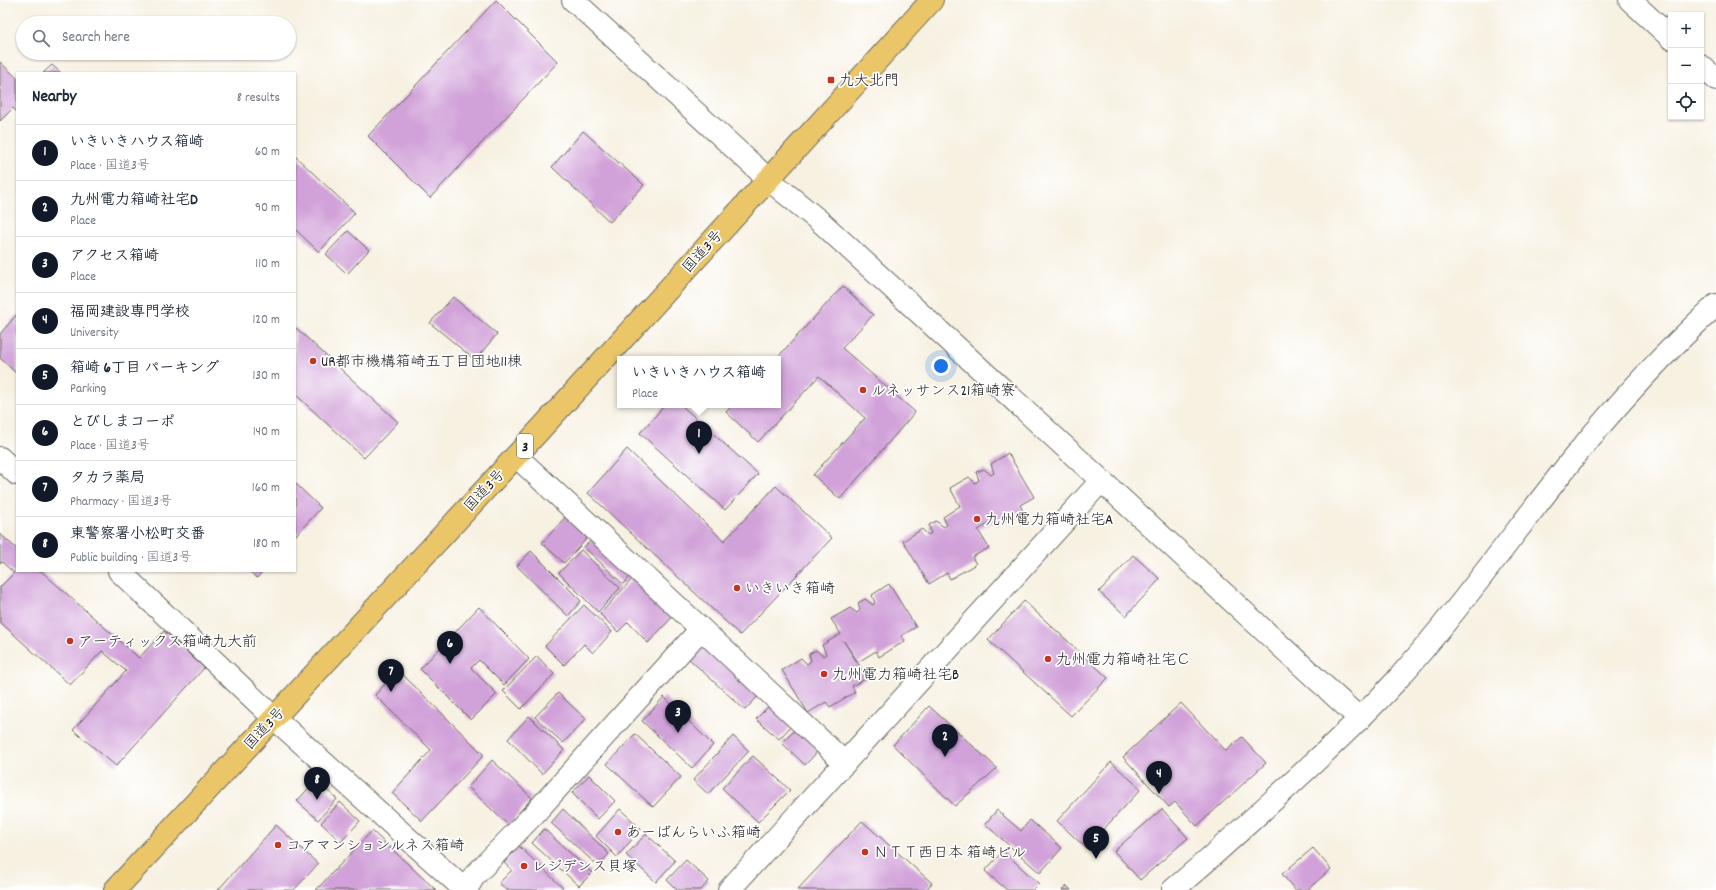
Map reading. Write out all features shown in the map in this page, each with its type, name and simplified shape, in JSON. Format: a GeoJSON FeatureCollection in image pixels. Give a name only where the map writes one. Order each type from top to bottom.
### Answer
{"type":"FeatureCollection","features":[{"type":"Feature","properties":{"kind":"highway","name":"国道3号"},"geometry":{"type":"LineString","coordinates":[[115,890],[273,717],[516,456],[932,0]]}},
{"type":"Feature","properties":{"kind":"street"},"geometry":{"type":"LineString","coordinates":[[573,0],[768,179],[823,224],[1360,719]]}},
{"type":"Feature","properties":{"kind":"street"},"geometry":{"type":"LineString","coordinates":[[1630,0],[1668,35]]}},
{"type":"Feature","properties":{"kind":"street"},"geometry":{"type":"LineString","coordinates":[[1704,69],[1716,80]]}},
{"type":"Feature","properties":{"kind":"street"},"geometry":{"type":"LineString","coordinates":[[1173,890],[1280,794],[1360,719],[1428,643],[1572,460],[1634,387],[1676,342],[1716,304]]}},
{"type":"Feature","properties":{"kind":"street"},"geometry":{"type":"LineString","coordinates":[[516,456],[700,630],[845,764]]}},
{"type":"Feature","properties":{"kind":"street"},"geometry":{"type":"LineString","coordinates":[[0,458],[16,473]]}},
{"type":"Feature","properties":{"kind":"street"},"geometry":{"type":"LineString","coordinates":[[728,890],[845,764],[1101,481]]}},
{"type":"Feature","properties":{"kind":"street"},"geometry":{"type":"LineString","coordinates":[[121,572],[273,717],[466,890],[474,876],[535,813],[700,630]]}},
{"type":"Feature","properties":{"kind":"building"},"geometry":{"type":"Polygon","coordinates":[[[496,0],[558,62],[430,198],[368,136],[496,0]]]}},
{"type":"Feature","properties":{"kind":"building"},"geometry":{"type":"Polygon","coordinates":[[[0,62],[16,77],[16,111],[13,108],[0,121],[0,62]]]}},
{"type":"Feature","properties":{"kind":"building"},"geometry":{"type":"Polygon","coordinates":[[[52,65],[60,72],[44,72],[52,65]]]}},
{"type":"Feature","properties":{"kind":"building"},"geometry":{"type":"Polygon","coordinates":[[[583,131],[644,185],[610,222],[552,167],[583,131]]]}},
{"type":"Feature","properties":{"kind":"building"},"geometry":{"type":"Polygon","coordinates":[[[296,157],[355,213],[319,252],[296,230],[296,157]]]}},
{"type":"Feature","properties":{"kind":"building"},"geometry":{"type":"Polygon","coordinates":[[[348,231],[369,250],[347,274],[326,254],[348,231]]]}},
{"type":"Feature","properties":{"kind":"building","name":"ルネッサンス21箱崎寮"},"geometry":{"type":"Polygon","coordinates":[[[843,286],[873,315],[842,348],[915,412],[840,499],[813,475],[865,418],[819,376],[758,442],[726,412],[730,408],[781,408],[781,356],[779,356],[843,286]]]}},
{"type":"Feature","properties":{"kind":"building"},"geometry":{"type":"Polygon","coordinates":[[[453,297],[497,334],[475,360],[430,323],[453,297]]]}},
{"type":"Feature","properties":{"kind":"building"},"geometry":{"type":"Polygon","coordinates":[[[16,315],[16,373],[0,358],[0,334],[16,315]]]}},
{"type":"Feature","properties":{"kind":"building","name":"UR都市機構箱崎五丁目団地11棟"},"geometry":{"type":"Polygon","coordinates":[[[296,328],[398,422],[364,458],[296,395],[296,328]]]}},
{"type":"Feature","properties":{"kind":"building"},"geometry":{"type":"Polygon","coordinates":[[[662,408],[684,408],[758,474],[725,510],[640,433],[662,408]]]}},
{"type":"Feature","properties":{"kind":"building","name":"いきいき箱崎"},"geometry":{"type":"Polygon","coordinates":[[[627,449],[724,541],[776,486],[832,538],[740,635],[588,493],[627,449]]]}},
{"type":"Feature","properties":{"kind":"building","name":"九州電力箱崎社宅A"},"geometry":{"type":"Polygon","coordinates":[[[1008,453],[1034,497],[1020,505],[1023,511],[998,526],[994,521],[978,530],[989,548],[972,557],[976,564],[950,579],[947,573],[929,584],[903,541],[922,529],[928,535],[931,533],[929,525],[936,521],[944,527],[947,525],[943,517],[960,506],[950,488],[969,477],[975,483],[979,480],[976,472],[984,469],[991,475],[994,473],[991,464],[1008,453]]]}},
{"type":"Feature","properties":{"kind":"building"},"geometry":{"type":"Polygon","coordinates":[[[296,484],[321,508],[296,535],[296,484]]]}},
{"type":"Feature","properties":{"kind":"building"},"geometry":{"type":"Polygon","coordinates":[[[569,513],[591,534],[564,563],[542,543],[569,513]]]}},
{"type":"Feature","properties":{"kind":"building","name":"アーティックス箱崎九大前"},"geometry":{"type":"Polygon","coordinates":[[[0,534],[16,548],[16,572],[42,572],[139,658],[164,631],[204,668],[116,766],[73,730],[126,671],[102,651],[70,685],[0,622],[0,587],[14,573],[2,562],[0,563],[0,534]]]}},
{"type":"Feature","properties":{"kind":"building"},"geometry":{"type":"Polygon","coordinates":[[[595,537],[633,574],[623,584],[584,547],[595,537]]]}},
{"type":"Feature","properties":{"kind":"building"},"geometry":{"type":"Polygon","coordinates":[[[581,550],[620,588],[598,612],[559,573],[581,550]]]}},
{"type":"Feature","properties":{"kind":"building"},"geometry":{"type":"Polygon","coordinates":[[[531,551],[581,601],[568,616],[517,566],[531,551]]]}},
{"type":"Feature","properties":{"kind":"building"},"geometry":{"type":"Polygon","coordinates":[[[1133,555],[1160,579],[1126,616],[1099,592],[1133,555]]]}},
{"type":"Feature","properties":{"kind":"building"},"geometry":{"type":"Polygon","coordinates":[[[250,572],[262,572],[257,578],[250,572]]]}},
{"type":"Feature","properties":{"kind":"building"},"geometry":{"type":"Polygon","coordinates":[[[635,576],[675,614],[648,643],[628,622],[618,632],[600,614],[635,576]]]}},
{"type":"Feature","properties":{"kind":"building"},"geometry":{"type":"Polygon","coordinates":[[[889,584],[916,627],[901,636],[905,641],[879,657],[876,651],[858,662],[843,640],[867,678],[852,686],[855,692],[830,707],[826,702],[808,713],[782,670],[801,658],[807,664],[811,661],[809,654],[816,650],[823,656],[826,654],[822,645],[841,634],[831,619],[850,608],[857,613],[860,610],[858,603],[865,599],[873,605],[875,603],[872,595],[889,584]]]}},
{"type":"Feature","properties":{"kind":"building","name":"九州電力箱崎社宅Ｃ"},"geometry":{"type":"Polygon","coordinates":[[[1024,601],[1108,678],[1071,716],[988,640],[1024,601]]]}},
{"type":"Feature","properties":{"kind":"building"},"geometry":{"type":"Polygon","coordinates":[[[584,605],[612,632],[593,653],[584,644],[564,665],[545,646],[584,605]]]}},
{"type":"Feature","properties":{"kind":"building"},"geometry":{"type":"Polygon","coordinates":[[[479,607],[529,659],[504,685],[479,660],[471,668],[497,694],[471,720],[420,669],[479,607]]]}},
{"type":"Feature","properties":{"kind":"building"},"geometry":{"type":"Polygon","coordinates":[[[705,641],[761,693],[745,710],[688,658],[705,641]]]}},
{"type":"Feature","properties":{"kind":"building"},"geometry":{"type":"Polygon","coordinates":[[[537,656],[554,674],[521,709],[503,691],[537,656]]]}},
{"type":"Feature","properties":{"kind":"building"},"geometry":{"type":"Polygon","coordinates":[[[398,670],[484,755],[422,821],[392,793],[431,750],[375,695],[398,670]]]}},
{"type":"Feature","properties":{"kind":"building"},"geometry":{"type":"Polygon","coordinates":[[[558,693],[586,719],[563,743],[535,717],[558,693]]]}},
{"type":"Feature","properties":{"kind":"building"},"geometry":{"type":"Polygon","coordinates":[[[664,697],[713,745],[692,768],[642,721],[664,697]]]}},
{"type":"Feature","properties":{"kind":"building"},"geometry":{"type":"Polygon","coordinates":[[[772,703],[794,723],[779,739],[756,719],[772,703]]]}},
{"type":"Feature","properties":{"kind":"building"},"geometry":{"type":"Polygon","coordinates":[[[1181,703],[1226,751],[1242,737],[1266,763],[1197,826],[1175,802],[1169,807],[1123,757],[1181,703]]]}},
{"type":"Feature","properties":{"kind":"building"},"geometry":{"type":"Polygon","coordinates":[[[929,706],[997,768],[955,806],[893,745],[929,706]]]}},
{"type":"Feature","properties":{"kind":"building"},"geometry":{"type":"Polygon","coordinates":[[[529,716],[564,750],[542,774],[508,739],[529,716]]]}},
{"type":"Feature","properties":{"kind":"building"},"geometry":{"type":"Polygon","coordinates":[[[799,726],[821,748],[805,765],[782,743],[799,726]]]}},
{"type":"Feature","properties":{"kind":"building"},"geometry":{"type":"Polygon","coordinates":[[[635,734],[681,777],[653,807],[607,764],[635,734]]]}},
{"type":"Feature","properties":{"kind":"building"},"geometry":{"type":"Polygon","coordinates":[[[733,736],[749,751],[708,794],[693,780],[733,736]]]}},
{"type":"Feature","properties":{"kind":"building"},"geometry":{"type":"Polygon","coordinates":[[[753,756],[790,790],[758,822],[722,788],[753,756]]]}},
{"type":"Feature","properties":{"kind":"building"},"geometry":{"type":"Polygon","coordinates":[[[492,760],[532,798],[508,825],[468,787],[492,760]]]}},
{"type":"Feature","properties":{"kind":"building"},"geometry":{"type":"Polygon","coordinates":[[[1111,762],[1141,789],[1086,848],[1057,821],[1111,762]]]}},
{"type":"Feature","properties":{"kind":"building"},"geometry":{"type":"Polygon","coordinates":[[[589,775],[615,801],[598,819],[572,793],[589,775]]]}},
{"type":"Feature","properties":{"kind":"building"},"geometry":{"type":"Polygon","coordinates":[[[316,780],[337,799],[318,820],[297,801],[316,780]]]}},
{"type":"Feature","properties":{"kind":"building"},"geometry":{"type":"Polygon","coordinates":[[[340,802],[360,821],[341,842],[321,823],[340,802]]]}},
{"type":"Feature","properties":{"kind":"building"},"geometry":{"type":"Polygon","coordinates":[[[563,809],[609,854],[598,866],[551,823],[563,809]]]}},
{"type":"Feature","properties":{"kind":"building","name":"あーばんらいふ箱崎"},"geometry":{"type":"Polygon","coordinates":[[[620,809],[641,829],[617,857],[596,836],[620,809]]]}},
{"type":"Feature","properties":{"kind":"building"},"geometry":{"type":"Polygon","coordinates":[[[1162,809],[1188,838],[1140,880],[1114,851],[1162,809]]]}},
{"type":"Feature","properties":{"kind":"building"},"geometry":{"type":"Polygon","coordinates":[[[997,810],[1021,831],[1030,820],[1062,848],[1040,873],[985,824],[997,810]]]}},
{"type":"Feature","properties":{"kind":"building","name":"ＮＴＴ西日本 箱崎ビル"},"geometry":{"type":"Polygon","coordinates":[[[862,821],[932,883],[926,890],[797,890],[862,821]]]}},
{"type":"Feature","properties":{"kind":"building","name":"コアマンションルネス箱崎"},"geometry":{"type":"Polygon","coordinates":[[[276,825],[318,864],[294,890],[218,890],[276,825]]]}},
{"type":"Feature","properties":{"kind":"building"},"geometry":{"type":"Polygon","coordinates":[[[544,829],[592,873],[579,886],[532,843],[544,829]]]}},
{"type":"Feature","properties":{"kind":"building"},"geometry":{"type":"Polygon","coordinates":[[[372,831],[436,890],[316,890],[372,831]]]}},
{"type":"Feature","properties":{"kind":"building"},"geometry":{"type":"Polygon","coordinates":[[[646,834],[675,861],[656,882],[626,855],[646,834]]]}},
{"type":"Feature","properties":{"kind":"building","name":"レジデンス貝塚"},"geometry":{"type":"Polygon","coordinates":[[[519,846],[565,890],[507,890],[499,883],[512,870],[504,863],[519,846]]]}},
{"type":"Feature","properties":{"kind":"building"},"geometry":{"type":"Polygon","coordinates":[[[1313,848],[1331,869],[1307,890],[1295,890],[1282,874],[1313,848]]]}},
{"type":"Feature","properties":{"kind":"building"},"geometry":{"type":"Polygon","coordinates":[[[1003,851],[1039,884],[1033,890],[1007,890],[985,871],[1003,851]]]}},
{"type":"Feature","properties":{"kind":"building"},"geometry":{"type":"Polygon","coordinates":[[[686,860],[709,881],[701,890],[677,890],[667,880],[686,860]]]}},
{"type":"Feature","properties":{"kind":"building"},"geometry":{"type":"Polygon","coordinates":[[[1067,886],[1071,890],[1062,890],[1067,886]]]}},
{"type":"Feature","properties":{"kind":"place","name":"九大北門"},"geometry":{"type":"Point","coordinates":[831,80]}},
{"type":"Feature","properties":{"kind":"place","name":"UR都市機構箱崎五丁目団地11棟"},"geometry":{"type":"Point","coordinates":[313,361]}},
{"type":"Feature","properties":{"kind":"place","name":"ルネッサンス21箱崎寮"},"geometry":{"type":"Point","coordinates":[863,390]}},
{"type":"Feature","properties":{"kind":"place","name":"いきいきハウス箱崎"},"geometry":{"type":"Point","coordinates":[699,454]}},
{"type":"Feature","properties":{"kind":"place","name":"九州電力箱崎社宅A"},"geometry":{"type":"Point","coordinates":[977,519]}},
{"type":"Feature","properties":{"kind":"place","name":"いきいき箱崎"},"geometry":{"type":"Point","coordinates":[737,588]}},
{"type":"Feature","properties":{"kind":"place","name":"アーティックス箱崎九大前"},"geometry":{"type":"Point","coordinates":[70,641]}},
{"type":"Feature","properties":{"kind":"place","name":"九州電力箱崎社宅Ｃ"},"geometry":{"type":"Point","coordinates":[1048,659]}},
{"type":"Feature","properties":{"kind":"place","name":"とびしまコーポ"},"geometry":{"type":"Point","coordinates":[450,664]}},
{"type":"Feature","properties":{"kind":"place","name":"九州電力箱崎社宅B"},"geometry":{"type":"Point","coordinates":[824,674]}},
{"type":"Feature","properties":{"kind":"place","name":"タカラ薬局"},"geometry":{"type":"Point","coordinates":[391,692]}},
{"type":"Feature","properties":{"kind":"place","name":"アクセス箱崎"},"geometry":{"type":"Point","coordinates":[678,733]}},
{"type":"Feature","properties":{"kind":"place","name":"九州電力箱崎社宅D"},"geometry":{"type":"Point","coordinates":[945,757]}},
{"type":"Feature","properties":{"kind":"place","name":"福岡建設専門学校"},"geometry":{"type":"Point","coordinates":[1159,794]}},
{"type":"Feature","properties":{"kind":"place","name":"東警察署小松町交番"},"geometry":{"type":"Point","coordinates":[317,800]}},
{"type":"Feature","properties":{"kind":"place","name":"あーばんらいふ箱崎"},"geometry":{"type":"Point","coordinates":[618,832]}},
{"type":"Feature","properties":{"kind":"place","name":"コアマンションルネス箱崎"},"geometry":{"type":"Point","coordinates":[278,845]}},
{"type":"Feature","properties":{"kind":"place","name":"ＮＴＴ西日本 箱崎ビル"},"geometry":{"type":"Point","coordinates":[865,852]}},
{"type":"Feature","properties":{"kind":"place","name":"箱崎 6丁目 パーキング"},"geometry":{"type":"Point","coordinates":[1096,859]}},
{"type":"Feature","properties":{"kind":"place","name":"レジデンス貝塚"},"geometry":{"type":"Point","coordinates":[524,866]}}]}
